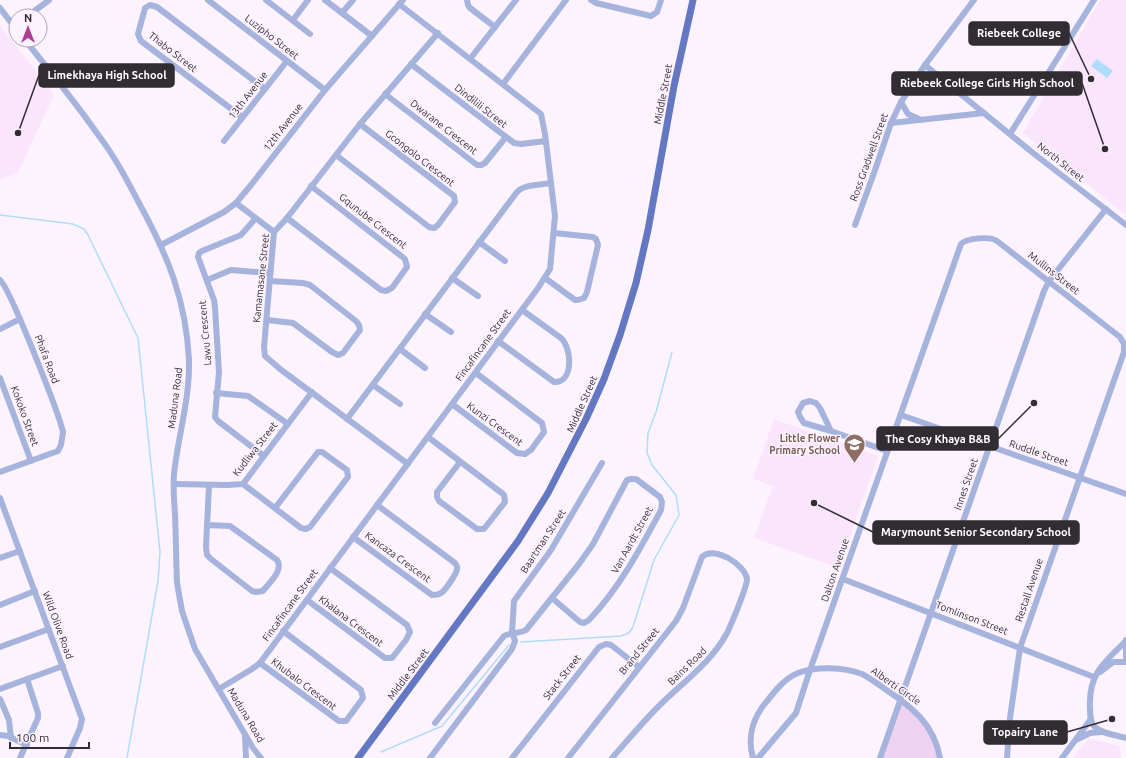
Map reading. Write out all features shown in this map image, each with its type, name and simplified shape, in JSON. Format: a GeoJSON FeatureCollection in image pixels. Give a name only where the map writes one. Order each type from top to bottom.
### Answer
{"type":"FeatureCollection","features":[{"type":"Feature","properties":{"kind":"main road","name":"Middle Street"},"geometry":{"type":"LineString","coordinates":[[358,758],[515,546],[548,493],[586,419],[604,379],[620,335],[636,283],[648,230],[674,86],[693,0]]}},
{"type":"Feature","properties":{"kind":"street"},"geometry":{"type":"LineString","coordinates":[[38,8],[49,0]]}},
{"type":"Feature","properties":{"kind":"street","name":"Luzipho Street"},"geometry":{"type":"LineString","coordinates":[[208,0],[325,90]]}},
{"type":"Feature","properties":{"kind":"street"},"geometry":{"type":"LineString","coordinates":[[266,0],[310,34]]}},
{"type":"Feature","properties":{"kind":"street"},"geometry":{"type":"LineString","coordinates":[[293,20],[308,0]]}},
{"type":"Feature","properties":{"kind":"street"},"geometry":{"type":"LineString","coordinates":[[325,0],[372,36]]}},
{"type":"Feature","properties":{"kind":"street"},"geometry":{"type":"LineString","coordinates":[[342,13],[353,0]]}},
{"type":"Feature","properties":{"kind":"street"},"geometry":{"type":"LineString","coordinates":[[467,0],[470,8],[495,27]]}},
{"type":"Feature","properties":{"kind":"street"},"geometry":{"type":"LineString","coordinates":[[470,59],[516,0]]}},
{"type":"Feature","properties":{"kind":"street"},"geometry":{"type":"LineString","coordinates":[[503,84],[566,0]]}},
{"type":"Feature","properties":{"kind":"street"},"geometry":{"type":"LineString","coordinates":[[591,0],[596,3],[651,16],[657,12],[661,0]]}},
{"type":"Feature","properties":{"kind":"street","name":"Ross Gradwell Street"},"geometry":{"type":"LineString","coordinates":[[855,224],[891,123],[901,102],[925,65],[974,0]]}},
{"type":"Feature","properties":{"kind":"street"},"geometry":{"type":"LineString","coordinates":[[1010,134],[1094,0]]}},
{"type":"Feature","properties":{"kind":"street","name":"Fincafincane Street"},"geometry":{"type":"LineString","coordinates":[[219,689],[252,669],[260,662],[476,373],[545,278],[550,266],[555,216],[542,117],[539,112],[470,59],[401,2]]}},
{"type":"Feature","properties":{"kind":"street","name":"12th Avenue"},"geometry":{"type":"LineString","coordinates":[[161,245],[224,212],[236,203],[325,90],[401,2]]}},
{"type":"Feature","properties":{"kind":"street","name":"Thabo Street"},"geometry":{"type":"LineString","coordinates":[[242,117],[141,41],[138,34],[145,8],[150,5],[157,7],[265,89]]}},
{"type":"Feature","properties":{"kind":"street"},"geometry":{"type":"LineString","coordinates":[[0,8],[8,18]]}},
{"type":"Feature","properties":{"kind":"street","name":"Kamamasane Street"},"geometry":{"type":"LineString","coordinates":[[408,464],[280,369],[265,356],[270,273],[274,232],[287,218],[360,124],[438,33]]}},
{"type":"Feature","properties":{"kind":"street","name":"Maduna Road"},"geometry":{"type":"LineString","coordinates":[[31,48],[78,107],[109,150],[161,245],[179,292],[186,330],[189,362],[187,392],[176,456],[174,484],[178,583],[182,611],[195,649],[245,734],[261,758]]}},
{"type":"Feature","properties":{"kind":"street","name":"13th Avenue"},"geometry":{"type":"LineString","coordinates":[[224,141],[287,61]]}},
{"type":"Feature","properties":{"kind":"street","name":"Dindilili Street"},"geometry":{"type":"LineString","coordinates":[[411,64],[514,142],[519,144],[546,141]]}},
{"type":"Feature","properties":{"kind":"street","name":"North Street"},"geometry":{"type":"LineString","coordinates":[[925,65],[1126,225]]}},
{"type":"Feature","properties":{"kind":"street","name":"Dwarane Crescent"},"geometry":{"type":"LineString","coordinates":[[385,94],[477,165],[482,165],[485,163],[506,137]]}},
{"type":"Feature","properties":{"kind":"street"},"geometry":{"type":"LineString","coordinates":[[901,102],[908,114],[922,120]]}},
{"type":"Feature","properties":{"kind":"street"},"geometry":{"type":"LineString","coordinates":[[891,123],[984,113]]}},
{"type":"Feature","properties":{"kind":"street","name":"Gcongolo Crescent"},"geometry":{"type":"LineString","coordinates":[[336,155],[429,227],[434,228],[438,225],[455,202],[454,196],[360,124]]}},
{"type":"Feature","properties":{"kind":"street"},"geometry":{"type":"LineString","coordinates":[[347,419],[518,190],[527,186],[551,183]]}},
{"type":"Feature","properties":{"kind":"street","name":"Gqunube Crescent"},"geometry":{"type":"LineString","coordinates":[[287,218],[381,290],[386,291],[392,288],[407,268],[405,259],[311,186]]}},
{"type":"Feature","properties":{"kind":"street"},"geometry":{"type":"LineString","coordinates":[[236,203],[274,232]]}},
{"type":"Feature","properties":{"kind":"street","name":"Innes Street"},"geometry":{"type":"LineString","coordinates":[[880,758],[1036,312],[1049,281],[1106,210]]}},
{"type":"Feature","properties":{"kind":"street","name":"Lawu Crescent"},"geometry":{"type":"LineString","coordinates":[[255,219],[241,235],[200,252],[198,259],[207,280],[215,308],[219,369],[214,415],[216,420],[264,456]]}},
{"type":"Feature","properties":{"kind":"street"},"geometry":{"type":"LineString","coordinates":[[545,278],[575,300],[584,298],[587,292],[598,245],[596,239],[593,237],[554,232]]}},
{"type":"Feature","properties":{"kind":"street","name":"Mullins Street"},"geometry":{"type":"LineString","coordinates":[[963,242],[974,239],[994,239],[1120,337],[1124,344]]}},
{"type":"Feature","properties":{"kind":"street"},"geometry":{"type":"LineString","coordinates":[[479,242],[505,261]]}},
{"type":"Feature","properties":{"kind":"street","name":"Dalton Avenue"},"geometry":{"type":"LineString","coordinates":[[758,758],[796,713],[887,451],[959,249],[963,242]]}},
{"type":"Feature","properties":{"kind":"street"},"geometry":{"type":"LineString","coordinates":[[207,280],[234,270],[270,273]]}},
{"type":"Feature","properties":{"kind":"street"},"geometry":{"type":"LineString","coordinates":[[452,278],[478,296]]}},
{"type":"Feature","properties":{"kind":"street","name":"Phafa Road"},"geometry":{"type":"LineString","coordinates":[[0,280],[3,282],[20,318],[62,428],[62,441],[60,448],[56,452],[31,461]]}},
{"type":"Feature","properties":{"kind":"street"},"geometry":{"type":"LineString","coordinates":[[267,320],[293,323],[337,355],[343,353],[360,330],[360,326],[356,321],[310,285],[303,283],[270,281]]}},
{"type":"Feature","properties":{"kind":"street"},"geometry":{"type":"LineString","coordinates":[[498,341],[554,382],[563,379],[569,366],[566,344],[561,338],[522,310]]}},
{"type":"Feature","properties":{"kind":"street"},"geometry":{"type":"LineString","coordinates":[[425,314],[451,332]]}},
{"type":"Feature","properties":{"kind":"street"},"geometry":{"type":"LineString","coordinates":[[0,329],[20,318]]}},
{"type":"Feature","properties":{"kind":"street","name":"Restall Avenue"},"geometry":{"type":"LineString","coordinates":[[1007,758],[1010,718],[1020,648],[1079,478],[1125,352],[1124,344]]}},
{"type":"Feature","properties":{"kind":"street"},"geometry":{"type":"LineString","coordinates":[[400,349],[425,368]]}},
{"type":"Feature","properties":{"kind":"street","name":"Kunzi Crescent"},"geometry":{"type":"LineString","coordinates":[[452,404],[517,453],[525,454],[531,450],[544,432],[542,423],[476,373]]}},
{"type":"Feature","properties":{"kind":"street","name":"Kokoko Street"},"geometry":{"type":"LineString","coordinates":[[0,378],[31,461]]}},
{"type":"Feature","properties":{"kind":"street"},"geometry":{"type":"LineString","coordinates":[[373,384],[400,404]]}},
{"type":"Feature","properties":{"kind":"street","name":"Kudliwa Street"},"geometry":{"type":"LineString","coordinates":[[174,484],[243,484],[312,392]]}},
{"type":"Feature","properties":{"kind":"street"},"geometry":{"type":"LineString","coordinates":[[216,393],[248,396],[288,424]]}},
{"type":"Feature","properties":{"kind":"street"},"geometry":{"type":"LineString","coordinates":[[831,431],[818,405],[810,401],[803,403],[798,412],[800,418],[804,422],[887,451]]}},
{"type":"Feature","properties":{"kind":"street","name":"Ruddle Street"},"geometry":{"type":"LineString","coordinates":[[901,415],[1126,494]]}},
{"type":"Feature","properties":{"kind":"street"},"geometry":{"type":"LineString","coordinates":[[428,437],[504,494],[505,502],[484,529],[477,529],[437,498],[437,492],[460,462]]}},
{"type":"Feature","properties":{"kind":"street"},"geometry":{"type":"LineString","coordinates":[[243,484],[301,528],[308,529],[348,477],[347,470],[322,452],[318,452],[275,508]]}},
{"type":"Feature","properties":{"kind":"street"},"geometry":{"type":"LineString","coordinates":[[0,472],[31,461]]}},
{"type":"Feature","properties":{"kind":"street","name":"Baartman Street"},"geometry":{"type":"LineString","coordinates":[[430,758],[512,650],[516,641],[512,632],[514,603],[516,598],[551,550],[602,463]]}},
{"type":"Feature","properties":{"kind":"street","name":"Van Aardt Street"},"geometry":{"type":"LineString","coordinates":[[512,632],[522,632],[526,630],[579,564],[593,544],[627,480],[631,478],[636,479],[660,497],[662,500],[661,510],[626,574],[589,620],[584,623],[580,622],[552,598]]}},
{"type":"Feature","properties":{"kind":"street"},"geometry":{"type":"LineString","coordinates":[[207,525],[230,526],[280,563],[279,570],[263,591],[254,592],[208,557],[206,547],[207,525],[209,485]]}},
{"type":"Feature","properties":{"kind":"street","name":"Wild Olive Road"},"geometry":{"type":"LineString","coordinates":[[0,498],[3,515],[20,551],[83,720],[67,758]]}},
{"type":"Feature","properties":{"kind":"street","name":"Kancaza Crescent"},"geometry":{"type":"LineString","coordinates":[[353,537],[432,594],[439,594],[445,588],[457,571],[457,566],[455,563],[377,505]]}},
{"type":"Feature","properties":{"kind":"street"},"geometry":{"type":"LineString","coordinates":[[0,558],[20,551]]}},
{"type":"Feature","properties":{"kind":"street","name":"Bains Road"},"geometry":{"type":"LineString","coordinates":[[612,758],[662,703],[703,666],[718,649],[728,632],[747,581],[744,571],[732,560],[713,552]]}},
{"type":"Feature","properties":{"kind":"street","name":"Brand Street"},"geometry":{"type":"LineString","coordinates":[[568,758],[680,614],[702,557],[706,553],[713,552]]}},
{"type":"Feature","properties":{"kind":"street","name":"Khalana Crescent"},"geometry":{"type":"LineString","coordinates":[[307,600],[385,658],[394,657],[410,633],[408,626],[330,568]]}},
{"type":"Feature","properties":{"kind":"street","name":"Tomlinson Street"},"geometry":{"type":"LineString","coordinates":[[843,579],[1020,648],[1095,675]]}},
{"type":"Feature","properties":{"kind":"street"},"geometry":{"type":"LineString","coordinates":[[0,605],[35,591]]}},
{"type":"Feature","properties":{"kind":"street"},"geometry":{"type":"LineString","coordinates":[[0,647],[49,629]]}},
{"type":"Feature","properties":{"kind":"street","name":"Khubalo Crescent"},"geometry":{"type":"LineString","coordinates":[[260,662],[338,722],[346,721],[363,698],[363,693],[361,690],[283,631]]}},
{"type":"Feature","properties":{"kind":"street"},"geometry":{"type":"LineString","coordinates":[[435,723],[504,636],[512,632]]}},
{"type":"Feature","properties":{"kind":"street"},"geometry":{"type":"LineString","coordinates":[[1126,640],[1126,657]]}},
{"type":"Feature","properties":{"kind":"street"},"geometry":{"type":"LineString","coordinates":[[1126,640],[1106,660],[1095,675],[1090,689],[1091,720],[1096,728],[1126,738]]}},
{"type":"Feature","properties":{"kind":"street","name":"Stack Street"},"geometry":{"type":"LineString","coordinates":[[512,758],[599,647],[606,644],[611,645],[638,667]]}},
{"type":"Feature","properties":{"kind":"street"},"geometry":{"type":"LineString","coordinates":[[1095,675],[1113,662],[1126,662]]}},
{"type":"Feature","properties":{"kind":"street"},"geometry":{"type":"LineString","coordinates":[[0,689],[63,666]]}},
{"type":"Feature","properties":{"kind":"street","name":"Alberti Circle"},"geometry":{"type":"LineString","coordinates":[[753,758],[751,736],[752,725],[760,710],[772,694],[791,676],[810,670],[836,669],[862,675],[901,699],[917,712],[930,728],[935,738],[940,758]]}},
{"type":"Feature","properties":{"kind":"street"},"geometry":{"type":"LineString","coordinates":[[20,758],[38,718],[38,713],[27,679]]}},
{"type":"Feature","properties":{"kind":"street"},"geometry":{"type":"LineString","coordinates":[[0,699],[9,720],[11,738]]}},
{"type":"Feature","properties":{"kind":"street"},"geometry":{"type":"LineString","coordinates":[[1062,758],[1091,720]]}},
{"type":"Feature","properties":{"kind":"street"},"geometry":{"type":"LineString","coordinates":[[1074,742],[1090,733],[1105,732]]}},
{"type":"Feature","properties":{"kind":"street"},"geometry":{"type":"LineString","coordinates":[[245,734],[246,758]]}},
{"type":"Feature","properties":{"kind":"street"},"geometry":{"type":"LineString","coordinates":[[0,735],[27,745]]}},
{"type":"Feature","properties":{"kind":"shaded area"},"geometry":{"type":"Polygon","coordinates":[[[1100,0],[1126,0],[1126,215],[1023,133],[1100,0]]]}},
{"type":"Feature","properties":{"kind":"shaded area"},"geometry":{"type":"Polygon","coordinates":[[[0,25],[8,35],[8,48],[18,48],[54,95],[18,172],[0,180],[0,25]]]}},
{"type":"Feature","properties":{"kind":"shaded area"},"geometry":{"type":"Polygon","coordinates":[[[774,419],[878,456],[839,568],[754,538],[773,486],[753,479],[774,419]]]}},
{"type":"Feature","properties":{"kind":"shaded area"},"geometry":{"type":"Polygon","coordinates":[[[901,700],[919,716],[934,738],[942,758],[881,758],[901,700]]]}},
{"type":"Feature","properties":{"kind":"shaded area"},"geometry":{"type":"Polygon","coordinates":[[[1089,738],[1120,746],[1121,758],[1073,758],[1089,738]]]}},
{"type":"Feature","properties":{"kind":"water"},"geometry":{"type":"Polygon","coordinates":[[[1097,59],[1113,71],[1107,78],[1091,66],[1097,59]]]}},
{"type":"Feature","properties":{"kind":"waterway"},"geometry":{"type":"LineString","coordinates":[[0,215],[73,224],[84,229],[138,338],[160,552],[158,581],[127,758]]}},
{"type":"Feature","properties":{"kind":"waterway"},"geometry":{"type":"LineString","coordinates":[[521,642],[621,636],[629,633],[633,627],[654,560],[679,515],[676,495],[652,465],[647,453],[648,433],[656,412],[672,352]]}},
{"type":"Feature","properties":{"kind":"waterway"},"geometry":{"type":"LineString","coordinates":[[381,752],[442,726],[509,645]]}},
{"type":"Feature","properties":{"kind":"place","name":"Riebeek College"},"geometry":{"type":"Point","coordinates":[1091,79]}},
{"type":"Feature","properties":{"kind":"place","name":"Limekhaya High School"},"geometry":{"type":"Point","coordinates":[18,133]}},
{"type":"Feature","properties":{"kind":"place","name":"Riebeek College Girls High School"},"geometry":{"type":"Point","coordinates":[1105,149]}},
{"type":"Feature","properties":{"kind":"place","name":"The Cosy Khaya B&B"},"geometry":{"type":"Point","coordinates":[1034,403]}},
{"type":"Feature","properties":{"kind":"place","name":"Little Flower Primary School"},"geometry":{"type":"Point","coordinates":[855,464]}},
{"type":"Feature","properties":{"kind":"place","name":"Marymount Senior Secondary School"},"geometry":{"type":"Point","coordinates":[814,503]}},
{"type":"Feature","properties":{"kind":"place","name":"Topairy Lane"},"geometry":{"type":"Point","coordinates":[1112,719]}}]}
